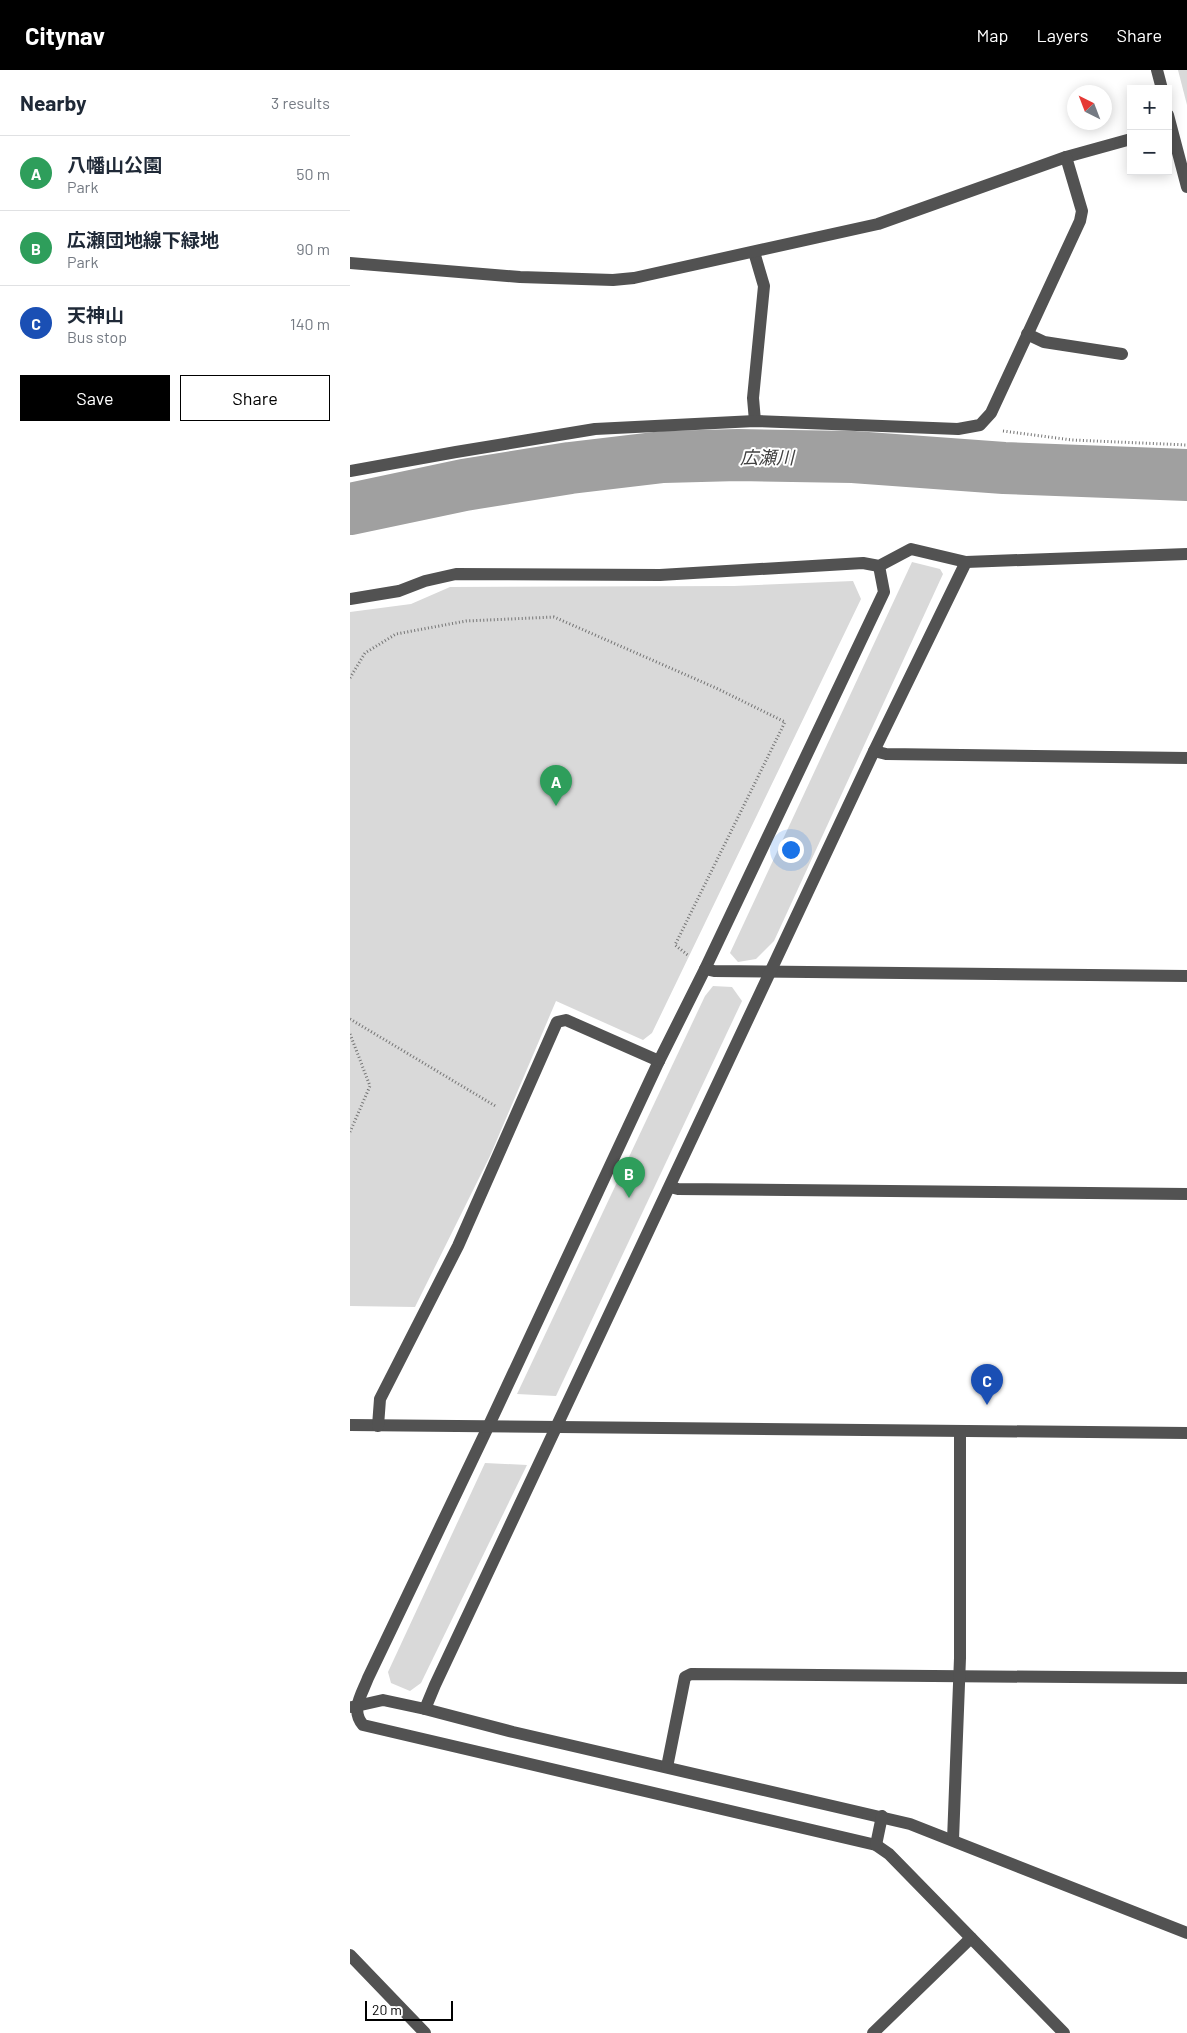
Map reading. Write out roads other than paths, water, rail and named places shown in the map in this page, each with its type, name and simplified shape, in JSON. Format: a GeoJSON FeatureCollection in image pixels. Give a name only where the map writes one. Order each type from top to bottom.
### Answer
{"type":"FeatureCollection","features":[{"type":"Feature","properties":{"kind":"street"},"geometry":{"type":"LineString","coordinates":[[1157,70],[1161,85]]}},
{"type":"Feature","properties":{"kind":"street"},"geometry":{"type":"LineString","coordinates":[[1171,130],[1187,187]]}},
{"type":"Feature","properties":{"kind":"street"},"geometry":{"type":"LineString","coordinates":[[350,263],[520,278],[613,280],[634,278],[878,224],[1066,157],[1127,140]]}},
{"type":"Feature","properties":{"kind":"street"},"geometry":{"type":"LineString","coordinates":[[350,471],[595,429],[755,421],[958,429],[980,425],[991,413],[1080,221],[1082,211],[1066,157]]}},
{"type":"Feature","properties":{"kind":"street"},"geometry":{"type":"LineString","coordinates":[[754,252],[764,286],[753,398],[755,421]]}},
{"type":"Feature","properties":{"kind":"street"},"geometry":{"type":"LineString","coordinates":[[1027,334],[1044,342],[1122,354]]}},
{"type":"Feature","properties":{"kind":"street"},"geometry":{"type":"LineString","coordinates":[[350,599],[399,591],[433,579],[456,574],[660,576],[863,563],[879,566],[911,549],[966,562],[1187,554]]}},
{"type":"Feature","properties":{"kind":"street"},"geometry":{"type":"LineString","coordinates":[[426,1709],[439,1676],[874,751],[966,562]]}},
{"type":"Feature","properties":{"kind":"street"},"geometry":{"type":"LineString","coordinates":[[879,566],[884,592],[705,969],[659,1060],[489,1425],[353,1707],[363,1725],[876,1845],[889,1854],[1064,2033]]}},
{"type":"Feature","properties":{"kind":"street"},"geometry":{"type":"LineString","coordinates":[[874,751],[886,754],[1187,758]]}},
{"type":"Feature","properties":{"kind":"street"},"geometry":{"type":"LineString","coordinates":[[705,969],[714,971],[772,970],[1187,976]]}},
{"type":"Feature","properties":{"kind":"street"},"geometry":{"type":"LineString","coordinates":[[378,1426],[380,1399],[458,1246],[557,1022],[566,1020],[659,1060]]}},
{"type":"Feature","properties":{"kind":"street"},"geometry":{"type":"LineString","coordinates":[[670,1187],[678,1189],[1187,1194]]}},
{"type":"Feature","properties":{"kind":"street"},"geometry":{"type":"LineString","coordinates":[[350,1425],[1187,1433]]}},
{"type":"Feature","properties":{"kind":"street"},"geometry":{"type":"LineString","coordinates":[[953,1840],[959,1675],[960,1431]]}},
{"type":"Feature","properties":{"kind":"street"},"geometry":{"type":"LineString","coordinates":[[667,1767],[685,1677],[691,1674],[1187,1678]]}},
{"type":"Feature","properties":{"kind":"street"},"geometry":{"type":"LineString","coordinates":[[353,1707],[383,1700],[426,1709],[513,1732],[882,1816],[953,1840],[1187,1933]]}},
{"type":"Feature","properties":{"kind":"street"},"geometry":{"type":"LineString","coordinates":[[876,1845],[882,1816]]}},
{"type":"Feature","properties":{"kind":"street"},"geometry":{"type":"LineString","coordinates":[[873,2033],[971,1938]]}},
{"type":"Feature","properties":{"kind":"street"},"geometry":{"type":"LineString","coordinates":[[350,1955],[425,2033]]}},
{"type":"Feature","properties":{"kind":"waterway","name":"広瀬川"},"geometry":{"type":"LineString","coordinates":[[350,509],[464,485],[570,468],[663,457],[738,455],[853,457],[1004,468],[1187,475]]}},
{"type":"Feature","properties":{"kind":"place","name":"八幡山公園"},"geometry":{"type":"Point","coordinates":[556,806]}},
{"type":"Feature","properties":{"kind":"place","name":"広瀬団地線下緑地"},"geometry":{"type":"Point","coordinates":[629,1198]}},
{"type":"Feature","properties":{"kind":"place","name":"天神山"},"geometry":{"type":"Point","coordinates":[987,1405]}}]}
